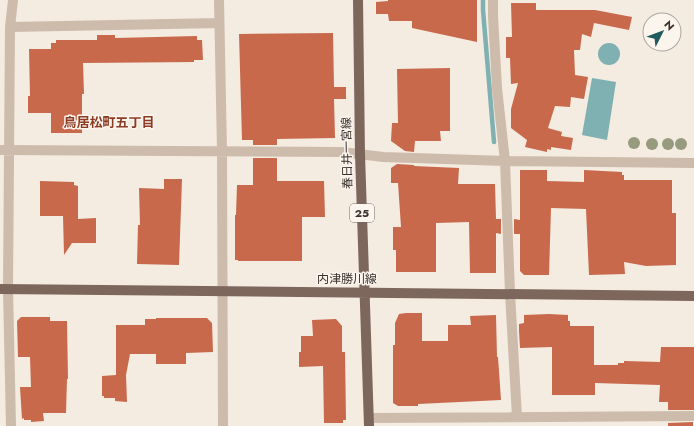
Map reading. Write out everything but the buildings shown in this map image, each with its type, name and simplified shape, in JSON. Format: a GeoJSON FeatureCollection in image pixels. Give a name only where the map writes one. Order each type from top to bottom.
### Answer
{"type":"FeatureCollection","features":[{"type":"Feature","properties":{"kind":"main road","name":"春日井一宮線"},"geometry":{"type":"LineString","coordinates":[[358,0],[360,154],[369,422]]}},
{"type":"Feature","properties":{"kind":"main road","name":"内津勝川線"},"geometry":{"type":"LineString","coordinates":[[4,289],[694,296]]}},
{"type":"Feature","properties":{"kind":"street"},"geometry":{"type":"LineString","coordinates":[[11,426],[4,289],[6,21],[13,0]]}},
{"type":"Feature","properties":{"kind":"street"},"geometry":{"type":"LineString","coordinates":[[219,0],[222,151],[223,426]]}},
{"type":"Feature","properties":{"kind":"street"},"geometry":{"type":"LineString","coordinates":[[493,0],[497,88],[505,161],[517,417]]}},
{"type":"Feature","properties":{"kind":"street"},"geometry":{"type":"LineString","coordinates":[[6,21],[219,23]]}},
{"type":"Feature","properties":{"kind":"street"},"geometry":{"type":"LineString","coordinates":[[5,150],[342,152],[383,157],[505,161],[694,163]]}},
{"type":"Feature","properties":{"kind":"street"},"geometry":{"type":"LineString","coordinates":[[369,422],[517,417],[655,422],[694,416]]}},
{"type":"Feature","properties":{"kind":"water"},"geometry":{"type":"Polygon","coordinates":[[[609,43],[617,46],[620,54],[617,62],[609,65],[601,62],[598,54],[601,46],[609,43]]]}},
{"type":"Feature","properties":{"kind":"water"},"geometry":{"type":"Polygon","coordinates":[[[592,78],[616,82],[607,140],[582,135],[592,78]]]}},
{"type":"Feature","properties":{"kind":"waterway"},"geometry":{"type":"LineString","coordinates":[[483,0],[494,142]]}},
{"type":"Feature","properties":{"kind":"district","name":"鳥居松町五丁目"},"geometry":{"type":"Point","coordinates":[109,122]}}]}
